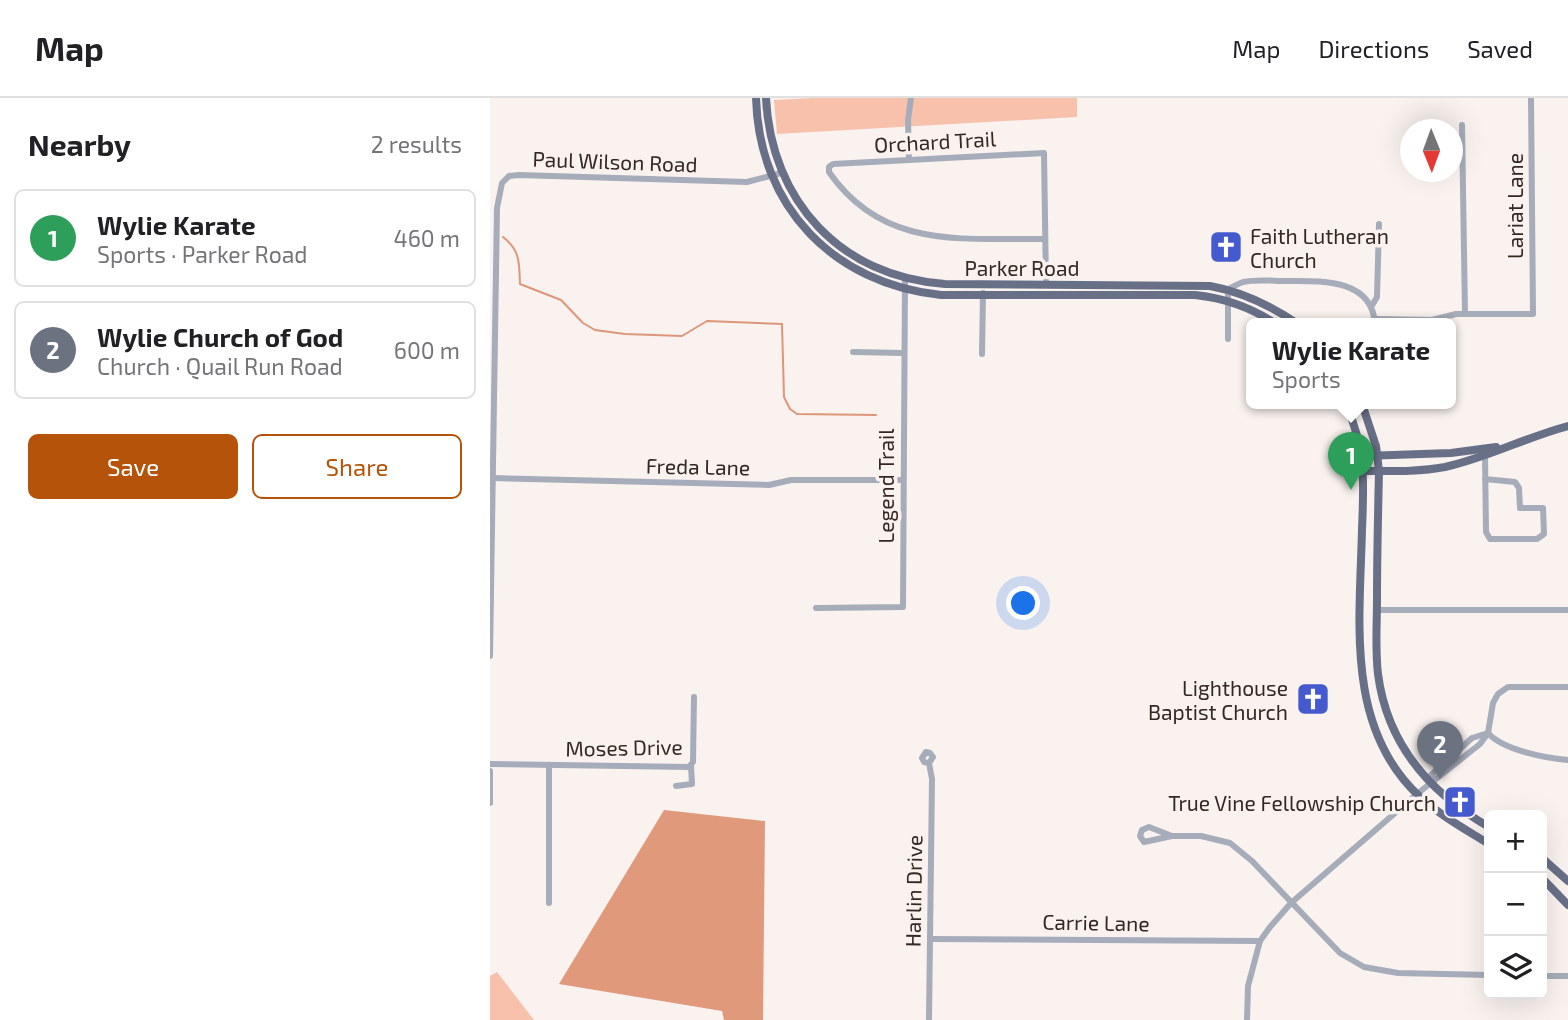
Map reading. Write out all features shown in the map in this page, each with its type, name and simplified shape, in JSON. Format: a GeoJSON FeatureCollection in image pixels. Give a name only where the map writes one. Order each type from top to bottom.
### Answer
{"type":"FeatureCollection","features":[{"type":"Feature","properties":{"kind":"main road","name":"Parker Road"},"geometry":{"type":"LineString","coordinates":[[756,98],[763,151],[771,177],[796,217],[825,248],[875,280],[904,289],[942,295],[1195,295],[1228,301],[1266,318]]}},
{"type":"Feature","properties":{"kind":"main road","name":"Parker Road"},"geometry":{"type":"LineString","coordinates":[[766,98],[769,135],[781,173],[797,202],[815,225],[861,259],[905,278],[926,283],[1186,284],[1228,289],[1258,300],[1288,318]]}},
{"type":"Feature","properties":{"kind":"main road"},"geometry":{"type":"LineString","coordinates":[[1348,409],[1363,456],[1359,638],[1362,681],[1372,724],[1392,763],[1417,794],[1455,825],[1484,841]]}},
{"type":"Feature","properties":{"kind":"main road"},"geometry":{"type":"LineString","coordinates":[[1366,409],[1379,471],[1377,610],[1378,673],[1382,696],[1391,722],[1407,753],[1432,784],[1458,809],[1484,824]]}},
{"type":"Feature","properties":{"kind":"main road"},"geometry":{"type":"LineString","coordinates":[[1364,471],[1442,467],[1568,426]]}},
{"type":"Feature","properties":{"kind":"main road"},"geometry":{"type":"LineString","coordinates":[[1363,456],[1451,453],[1513,444]]}},
{"type":"Feature","properties":{"kind":"main road"},"geometry":{"type":"LineString","coordinates":[[1547,862],[1568,881]]}},
{"type":"Feature","properties":{"kind":"main road"},"geometry":{"type":"LineString","coordinates":[[1547,883],[1568,905]]}},
{"type":"Feature","properties":{"kind":"street"},"geometry":{"type":"LineString","coordinates":[[909,160],[908,120],[911,98]]}},
{"type":"Feature","properties":{"kind":"street","name":"Lariat Lane"},"geometry":{"type":"LineString","coordinates":[[1465,314],[1533,314],[1531,98]]}},
{"type":"Feature","properties":{"kind":"street","name":"Orchard Trail"},"geometry":{"type":"LineString","coordinates":[[1044,153],[1045,239],[946,238],[918,234],[872,214],[853,200],[829,172],[829,167],[833,164],[909,160],[1044,153]]}},
{"type":"Feature","properties":{"kind":"street","name":"Paul Wilson Road"},"geometry":{"type":"LineString","coordinates":[[490,656],[497,208],[502,183],[509,176],[519,175],[747,182],[781,173]]}},
{"type":"Feature","properties":{"kind":"street"},"geometry":{"type":"LineString","coordinates":[[1443,318],[1465,314],[1463,182]]}},
{"type":"Feature","properties":{"kind":"street"},"geometry":{"type":"LineString","coordinates":[[1371,307],[1377,297],[1379,224]]}},
{"type":"Feature","properties":{"kind":"street"},"geometry":{"type":"LineString","coordinates":[[1045,239],[1046,285]]}},
{"type":"Feature","properties":{"kind":"street","name":"Legend Trail"},"geometry":{"type":"LineString","coordinates":[[816,608],[903,607],[905,278]]}},
{"type":"Feature","properties":{"kind":"street"},"geometry":{"type":"LineString","coordinates":[[1228,339],[1228,289],[1247,282],[1334,283],[1355,289],[1371,307],[1374,318]]}},
{"type":"Feature","properties":{"kind":"street"},"geometry":{"type":"LineString","coordinates":[[982,354],[983,284]]}},
{"type":"Feature","properties":{"kind":"street"},"geometry":{"type":"LineString","coordinates":[[853,352],[903,353]]}},
{"type":"Feature","properties":{"kind":"street"},"geometry":{"type":"LineString","coordinates":[[1485,455],[1485,479],[1486,532],[1490,539],[1537,539],[1544,534],[1543,509],[1520,508],[1519,488],[1515,482],[1485,479]]}},
{"type":"Feature","properties":{"kind":"street","name":"Freda Lane"},"geometry":{"type":"LineString","coordinates":[[492,478],[769,485],[791,480],[903,480]]}},
{"type":"Feature","properties":{"kind":"street"},"geometry":{"type":"LineString","coordinates":[[1377,610],[1568,610]]}},
{"type":"Feature","properties":{"kind":"street"},"geometry":{"type":"LineString","coordinates":[[1247,1020],[1248,986],[1260,942],[1291,903],[1417,794],[1480,744],[1488,733],[1493,703],[1498,694],[1508,687],[1568,687]]}},
{"type":"Feature","properties":{"kind":"street","name":"Moses Drive"},"geometry":{"type":"LineString","coordinates":[[490,764],[691,766],[694,696]]}},
{"type":"Feature","properties":{"kind":"street"},"geometry":{"type":"LineString","coordinates":[[1488,733],[1494,740],[1532,755],[1568,760]]}},
{"type":"Feature","properties":{"kind":"street","name":"Harlin Drive"},"geometry":{"type":"LineString","coordinates":[[929,762],[932,779],[929,1020]]}},
{"type":"Feature","properties":{"kind":"street"},"geometry":{"type":"LineString","coordinates":[[549,766],[549,904]]}},
{"type":"Feature","properties":{"kind":"street"},"geometry":{"type":"LineString","coordinates":[[676,786],[692,784],[691,766]]}},
{"type":"Feature","properties":{"kind":"street"},"geometry":{"type":"LineString","coordinates":[[490,774],[490,803]]}},
{"type":"Feature","properties":{"kind":"street"},"geometry":{"type":"LineString","coordinates":[[1172,836],[1201,836],[1230,843],[1252,861],[1340,953],[1364,967],[1398,973],[1484,975]]}},
{"type":"Feature","properties":{"kind":"street","name":"Carrie Lane"},"geometry":{"type":"LineString","coordinates":[[931,939],[1260,942]]}},
{"type":"Feature","properties":{"kind":"street"},"geometry":{"type":"LineString","coordinates":[[1547,976],[1568,976]]}},
{"type":"Feature","properties":{"kind":"shaded area"},"geometry":{"type":"Polygon","coordinates":[[[1077,98],[1077,117],[777,134],[774,100],[1077,98]]]}},
{"type":"Feature","properties":{"kind":"shaded area"},"geometry":{"type":"Polygon","coordinates":[[[664,810],[765,821],[763,1020],[724,1020],[722,1011],[559,984],[664,810]]]}},
{"type":"Feature","properties":{"kind":"shaded area"},"geometry":{"type":"Polygon","coordinates":[[[497,972],[534,1020],[490,1020],[490,976],[497,972]]]}},
{"type":"Feature","properties":{"kind":"waterway"},"geometry":{"type":"LineString","coordinates":[[503,237],[516,253],[520,284],[561,300],[583,323],[595,330],[682,336],[707,321],[782,324],[784,397],[790,409],[797,414],[876,415]]}},
{"type":"Feature","properties":{"kind":"place","name":"Faith Lutheran Church"},"geometry":{"type":"Point","coordinates":[1226,247]}},
{"type":"Feature","properties":{"kind":"place","name":"Wylie Karate"},"geometry":{"type":"Point","coordinates":[1351,490]}},
{"type":"Feature","properties":{"kind":"place","name":"Lighthouse Baptist Church"},"geometry":{"type":"Point","coordinates":[1313,699]}},
{"type":"Feature","properties":{"kind":"place","name":"Wylie Church of God"},"geometry":{"type":"Point","coordinates":[1440,779]}},
{"type":"Feature","properties":{"kind":"place","name":"True Vine Fellowship Church"},"geometry":{"type":"Point","coordinates":[1460,802]}}]}
